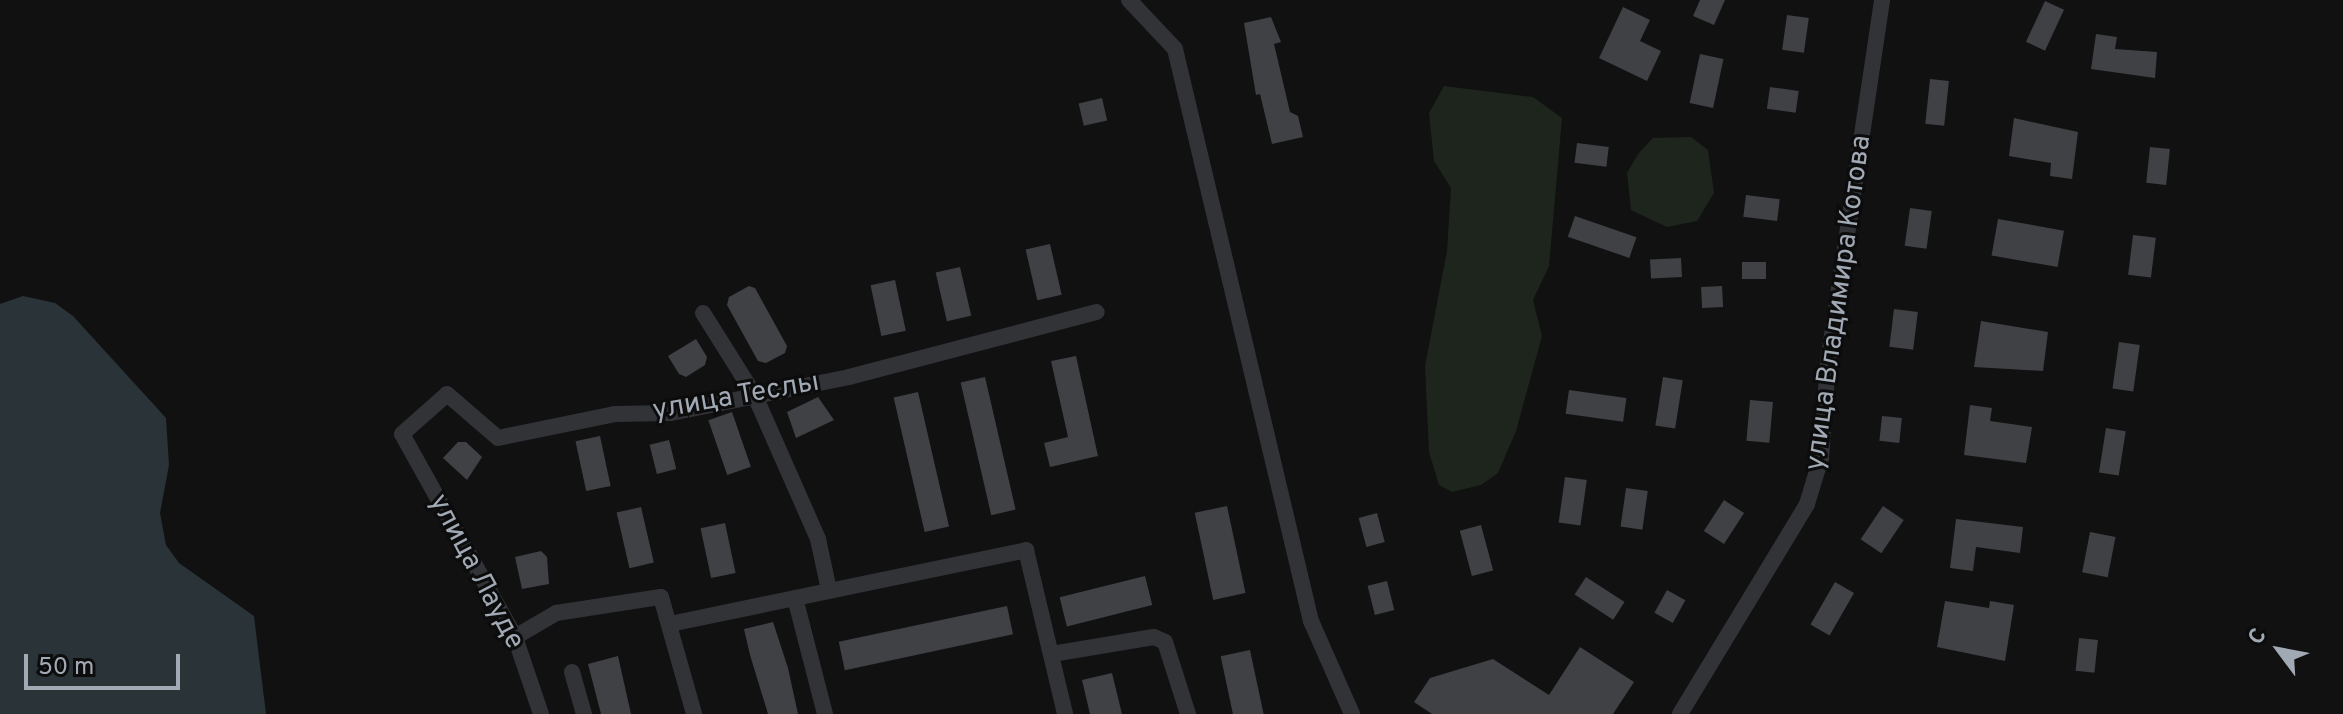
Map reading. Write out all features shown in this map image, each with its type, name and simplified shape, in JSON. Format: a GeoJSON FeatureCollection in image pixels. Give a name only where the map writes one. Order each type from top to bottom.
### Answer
{"type":"FeatureCollection","features":[{"type":"Feature","properties":{"kind":"street"},"geometry":{"type":"LineString","coordinates":[[1129,0],[1175,49],[1311,621],[1352,714]]}},
{"type":"Feature","properties":{"kind":"street","name":"улица Владимира Котова"},"geometry":{"type":"LineString","coordinates":[[1680,714],[1807,504],[1821,458],[1828,362],[1882,0]]}},
{"type":"Feature","properties":{"kind":"street","name":"улица Теслы"},"geometry":{"type":"LineString","coordinates":[[402,434],[447,394],[498,438],[615,414],[671,413],[755,396],[1097,312]]}},
{"type":"Feature","properties":{"kind":"street"},"geometry":{"type":"LineString","coordinates":[[703,313],[755,396],[818,539],[829,590]]}},
{"type":"Feature","properties":{"kind":"street","name":"улица Лауде"},"geometry":{"type":"LineString","coordinates":[[402,434],[515,637],[541,714]]}},
{"type":"Feature","properties":{"kind":"street"},"geometry":{"type":"LineString","coordinates":[[670,624],[1026,550],[1065,714]]}},
{"type":"Feature","properties":{"kind":"street"},"geometry":{"type":"LineString","coordinates":[[515,637],[556,613],[661,597],[694,714]]}},
{"type":"Feature","properties":{"kind":"street"},"geometry":{"type":"LineString","coordinates":[[795,598],[825,714]]}},
{"type":"Feature","properties":{"kind":"street"},"geometry":{"type":"LineString","coordinates":[[1052,654],[1154,637],[1165,642],[1188,714]]}},
{"type":"Feature","properties":{"kind":"street"},"geometry":{"type":"LineString","coordinates":[[572,672],[584,714]]}},
{"type":"Feature","properties":{"kind":"shaded area"},"geometry":{"type":"Polygon","coordinates":[[[1444,86],[1533,97],[1562,118],[1549,266],[1533,300],[1542,336],[1516,431],[1498,473],[1481,485],[1452,492],[1439,485],[1429,452],[1425,366],[1447,251],[1451,188],[1434,161],[1429,113],[1444,86]]]}},
{"type":"Feature","properties":{"kind":"shaded area"},"geometry":{"type":"Polygon","coordinates":[[[1691,137],[1708,150],[1714,193],[1697,221],[1667,227],[1631,210],[1627,173],[1638,154],[1653,138],[1691,137]]]}},
{"type":"Feature","properties":{"kind":"shaded area"},"geometry":{"type":"Polygon","coordinates":[[[23,296],[55,303],[73,316],[166,418],[169,465],[160,513],[166,545],[179,563],[254,616],[266,714],[0,714],[0,304],[23,296]]]}},
{"type":"Feature","properties":{"kind":"building"},"geometry":{"type":"Polygon","coordinates":[[[1700,0],[1725,0],[1714,25],[1693,16],[1700,0]]]}},
{"type":"Feature","properties":{"kind":"building"},"geometry":{"type":"Polygon","coordinates":[[[2045,1],[2064,10],[2045,51],[2026,42],[2045,1]]]}},
{"type":"Feature","properties":{"kind":"building"},"geometry":{"type":"Polygon","coordinates":[[[1623,7],[1650,20],[1640,41],[1661,51],[1647,81],[1599,58],[1623,7]]]}},
{"type":"Feature","properties":{"kind":"building"},"geometry":{"type":"Polygon","coordinates":[[[1787,15],[1809,18],[1804,53],[1782,50],[1787,15]]]}},
{"type":"Feature","properties":{"kind":"building"},"geometry":{"type":"Polygon","coordinates":[[[1271,17],[1281,42],[1274,44],[1290,112],[1298,116],[1303,137],[1272,144],[1260,94],[1256,95],[1244,23],[1271,17]]]}},
{"type":"Feature","properties":{"kind":"building"},"geometry":{"type":"Polygon","coordinates":[[[2096,34],[2117,37],[2115,49],[2157,52],[2155,78],[2091,69],[2096,34]]]}},
{"type":"Feature","properties":{"kind":"building"},"geometry":{"type":"Polygon","coordinates":[[[1700,54],[1723,59],[1713,108],[1690,103],[1700,54]]]}},
{"type":"Feature","properties":{"kind":"building"},"geometry":{"type":"Polygon","coordinates":[[[1930,79],[1949,81],[1944,126],[1925,124],[1930,79]]]}},
{"type":"Feature","properties":{"kind":"building"},"geometry":{"type":"Polygon","coordinates":[[[1770,87],[1799,91],[1796,113],[1767,109],[1770,87]]]}},
{"type":"Feature","properties":{"kind":"building"},"geometry":{"type":"Polygon","coordinates":[[[1102,98],[1107,120],[1084,126],[1079,103],[1102,98]]]}},
{"type":"Feature","properties":{"kind":"building"},"geometry":{"type":"Polygon","coordinates":[[[2014,118],[2078,132],[2072,179],[2050,176],[2051,163],[2009,156],[2014,118]]]}},
{"type":"Feature","properties":{"kind":"building"},"geometry":{"type":"Polygon","coordinates":[[[1577,143],[1609,147],[1606,167],[1575,163],[1577,143]]]}},
{"type":"Feature","properties":{"kind":"building"},"geometry":{"type":"Polygon","coordinates":[[[2150,147],[2170,149],[2166,185],[2146,183],[2150,147]]]}},
{"type":"Feature","properties":{"kind":"building"},"geometry":{"type":"Polygon","coordinates":[[[1746,195],[1780,199],[1777,221],[1743,217],[1746,195]]]}},
{"type":"Feature","properties":{"kind":"building"},"geometry":{"type":"Polygon","coordinates":[[[1910,208],[1932,211],[1926,249],[1905,246],[1910,208]]]}},
{"type":"Feature","properties":{"kind":"building"},"geometry":{"type":"Polygon","coordinates":[[[1575,216],[1636,237],[1629,258],[1568,237],[1575,216]]]}},
{"type":"Feature","properties":{"kind":"building"},"geometry":{"type":"Polygon","coordinates":[[[1998,219],[2064,231],[2058,267],[1992,255],[1998,219]]]}},
{"type":"Feature","properties":{"kind":"building"},"geometry":{"type":"Polygon","coordinates":[[[2133,235],[2156,238],[2151,278],[2128,275],[2133,235]]]}},
{"type":"Feature","properties":{"kind":"building"},"geometry":{"type":"Polygon","coordinates":[[[1050,244],[1062,295],[1037,300],[1026,250],[1050,244]]]}},
{"type":"Feature","properties":{"kind":"building"},"geometry":{"type":"Polygon","coordinates":[[[1681,258],[1682,277],[1651,279],[1650,260],[1681,258]]]}},
{"type":"Feature","properties":{"kind":"building"},"geometry":{"type":"Polygon","coordinates":[[[1742,262],[1766,262],[1766,279],[1742,279],[1742,262]]]}},
{"type":"Feature","properties":{"kind":"building"},"geometry":{"type":"Polygon","coordinates":[[[960,267],[971,316],[947,321],[936,273],[960,267]]]}},
{"type":"Feature","properties":{"kind":"building"},"geometry":{"type":"Polygon","coordinates":[[[895,280],[906,331],[881,336],[871,285],[895,280]]]}},
{"type":"Feature","properties":{"kind":"building"},"geometry":{"type":"Polygon","coordinates":[[[749,286],[755,288],[787,346],[785,353],[766,363],[758,361],[727,305],[729,297],[749,286]]]}},
{"type":"Feature","properties":{"kind":"building"},"geometry":{"type":"Polygon","coordinates":[[[1722,286],[1723,307],[1702,308],[1701,287],[1722,286]]]}},
{"type":"Feature","properties":{"kind":"building"},"geometry":{"type":"Polygon","coordinates":[[[1894,309],[1918,312],[1913,350],[1889,347],[1894,309]]]}},
{"type":"Feature","properties":{"kind":"building"},"geometry":{"type":"Polygon","coordinates":[[[1981,321],[2048,332],[2043,371],[1974,367],[1981,321]]]}},
{"type":"Feature","properties":{"kind":"building"},"geometry":{"type":"Polygon","coordinates":[[[696,339],[707,357],[705,365],[686,377],[679,374],[668,356],[696,339]]]}},
{"type":"Feature","properties":{"kind":"building"},"geometry":{"type":"Polygon","coordinates":[[[2119,342],[2140,345],[2133,391],[2112,389],[2119,342]]]}},
{"type":"Feature","properties":{"kind":"building"},"geometry":{"type":"Polygon","coordinates":[[[1076,356],[1098,456],[1050,467],[1044,443],[1068,437],[1051,361],[1076,356]]]}},
{"type":"Feature","properties":{"kind":"building"},"geometry":{"type":"Polygon","coordinates":[[[985,377],[1016,510],[991,515],[961,383],[985,377]]]}},
{"type":"Feature","properties":{"kind":"building"},"geometry":{"type":"Polygon","coordinates":[[[1663,377],[1683,380],[1675,429],[1655,425],[1663,377]]]}},
{"type":"Feature","properties":{"kind":"building"},"geometry":{"type":"Polygon","coordinates":[[[1569,390],[1626,398],[1623,422],[1566,414],[1569,390]]]}},
{"type":"Feature","properties":{"kind":"building"},"geometry":{"type":"Polygon","coordinates":[[[918,392],[949,526],[925,532],[894,398],[918,392]]]}},
{"type":"Feature","properties":{"kind":"building"},"geometry":{"type":"Polygon","coordinates":[[[818,397],[834,420],[796,438],[787,412],[818,397]]]}},
{"type":"Feature","properties":{"kind":"building"},"geometry":{"type":"Polygon","coordinates":[[[1750,400],[1773,402],[1769,443],[1746,441],[1750,400]]]}},
{"type":"Feature","properties":{"kind":"building"},"geometry":{"type":"Polygon","coordinates":[[[1970,405],[1992,408],[1990,421],[2032,427],[2026,463],[1964,455],[1970,405]]]}},
{"type":"Feature","properties":{"kind":"building"},"geometry":{"type":"Polygon","coordinates":[[[732,412],[751,467],[727,475],[708,420],[732,412]]]}},
{"type":"Feature","properties":{"kind":"building"},"geometry":{"type":"Polygon","coordinates":[[[1882,416],[1902,418],[1899,443],[1879,441],[1882,416]]]}},
{"type":"Feature","properties":{"kind":"building"},"geometry":{"type":"Polygon","coordinates":[[[2106,428],[2126,431],[2119,476],[2099,472],[2106,428]]]}},
{"type":"Feature","properties":{"kind":"building"},"geometry":{"type":"Polygon","coordinates":[[[600,436],[611,486],[586,491],[576,441],[600,436]]]}},
{"type":"Feature","properties":{"kind":"building"},"geometry":{"type":"Polygon","coordinates":[[[669,440],[676,469],[657,474],[650,445],[669,440]]]}},
{"type":"Feature","properties":{"kind":"building"},"geometry":{"type":"Polygon","coordinates":[[[458,442],[466,442],[482,457],[467,480],[443,458],[458,442]]]}},
{"type":"Feature","properties":{"kind":"building"},"geometry":{"type":"Polygon","coordinates":[[[1565,477],[1587,480],[1580,526],[1559,523],[1565,477]]]}},
{"type":"Feature","properties":{"kind":"building"},"geometry":{"type":"Polygon","coordinates":[[[1626,488],[1648,491],[1642,530],[1621,527],[1626,488]]]}},
{"type":"Feature","properties":{"kind":"building"},"geometry":{"type":"Polygon","coordinates":[[[1724,500],[1744,513],[1724,544],[1704,531],[1724,500]]]}},
{"type":"Feature","properties":{"kind":"building"},"geometry":{"type":"Polygon","coordinates":[[[1227,506],[1246,593],[1213,600],[1195,513],[1227,506]]]}},
{"type":"Feature","properties":{"kind":"building"},"geometry":{"type":"Polygon","coordinates":[[[1883,506],[1904,520],[1881,553],[1861,539],[1883,506]]]}},
{"type":"Feature","properties":{"kind":"building"},"geometry":{"type":"Polygon","coordinates":[[[641,507],[654,563],[629,568],[617,513],[641,507]]]}},
{"type":"Feature","properties":{"kind":"building"},"geometry":{"type":"Polygon","coordinates":[[[1377,513],[1385,542],[1366,547],[1359,518],[1377,513]]]}},
{"type":"Feature","properties":{"kind":"building"},"geometry":{"type":"Polygon","coordinates":[[[1956,519],[2023,527],[2020,553],[1976,547],[1973,571],[1950,568],[1956,519]]]}},
{"type":"Feature","properties":{"kind":"building"},"geometry":{"type":"Polygon","coordinates":[[[725,523],[736,573],[711,578],[701,528],[725,523]]]}},
{"type":"Feature","properties":{"kind":"building"},"geometry":{"type":"Polygon","coordinates":[[[1481,525],[1493,570],[1472,576],[1460,531],[1481,525]]]}},
{"type":"Feature","properties":{"kind":"building"},"geometry":{"type":"Polygon","coordinates":[[[2090,532],[2116,537],[2108,577],[2082,572],[2090,532]]]}},
{"type":"Feature","properties":{"kind":"building"},"geometry":{"type":"Polygon","coordinates":[[[541,551],[547,557],[549,584],[522,589],[515,557],[541,551]]]}},
{"type":"Feature","properties":{"kind":"building"},"geometry":{"type":"Polygon","coordinates":[[[1145,576],[1152,605],[1067,626],[1060,597],[1145,576]]]}},
{"type":"Feature","properties":{"kind":"building"},"geometry":{"type":"Polygon","coordinates":[[[1586,577],[1625,602],[1613,620],[1575,595],[1586,577]]]}},
{"type":"Feature","properties":{"kind":"building"},"geometry":{"type":"Polygon","coordinates":[[[1387,581],[1394,610],[1375,615],[1368,586],[1387,581]]]}},
{"type":"Feature","properties":{"kind":"building"},"geometry":{"type":"Polygon","coordinates":[[[1835,582],[1854,593],[1830,635],[1810,624],[1835,582]]]}},
{"type":"Feature","properties":{"kind":"building"},"geometry":{"type":"Polygon","coordinates":[[[1667,590],[1685,600],[1673,623],[1654,613],[1667,590]]]}},
{"type":"Feature","properties":{"kind":"building"},"geometry":{"type":"Polygon","coordinates":[[[1945,601],[1989,608],[1990,601],[2014,605],[2005,661],[1937,647],[1945,601]]]}},
{"type":"Feature","properties":{"kind":"building"},"geometry":{"type":"Polygon","coordinates":[[[1007,606],[1013,634],[845,670],[839,642],[1007,606]]]}},
{"type":"Feature","properties":{"kind":"building"},"geometry":{"type":"Polygon","coordinates":[[[773,622],[788,668],[798,714],[768,714],[750,655],[744,629],[773,622]]]}},
{"type":"Feature","properties":{"kind":"building"},"geometry":{"type":"Polygon","coordinates":[[[2079,638],[2098,640],[2094,673],[2076,671],[2079,638]]]}},
{"type":"Feature","properties":{"kind":"building"},"geometry":{"type":"Polygon","coordinates":[[[1580,647],[1634,682],[1613,714],[1432,714],[1414,702],[1430,678],[1493,659],[1549,695],[1580,647]]]}},
{"type":"Feature","properties":{"kind":"building"},"geometry":{"type":"Polygon","coordinates":[[[1250,650],[1264,714],[1233,714],[1221,656],[1250,650]]]}},
{"type":"Feature","properties":{"kind":"building"},"geometry":{"type":"Polygon","coordinates":[[[618,656],[631,714],[601,714],[588,664],[618,656]]]}},
{"type":"Feature","properties":{"kind":"building"},"geometry":{"type":"Polygon","coordinates":[[[1112,673],[1122,714],[1090,714],[1082,680],[1112,673]]]}}]}
